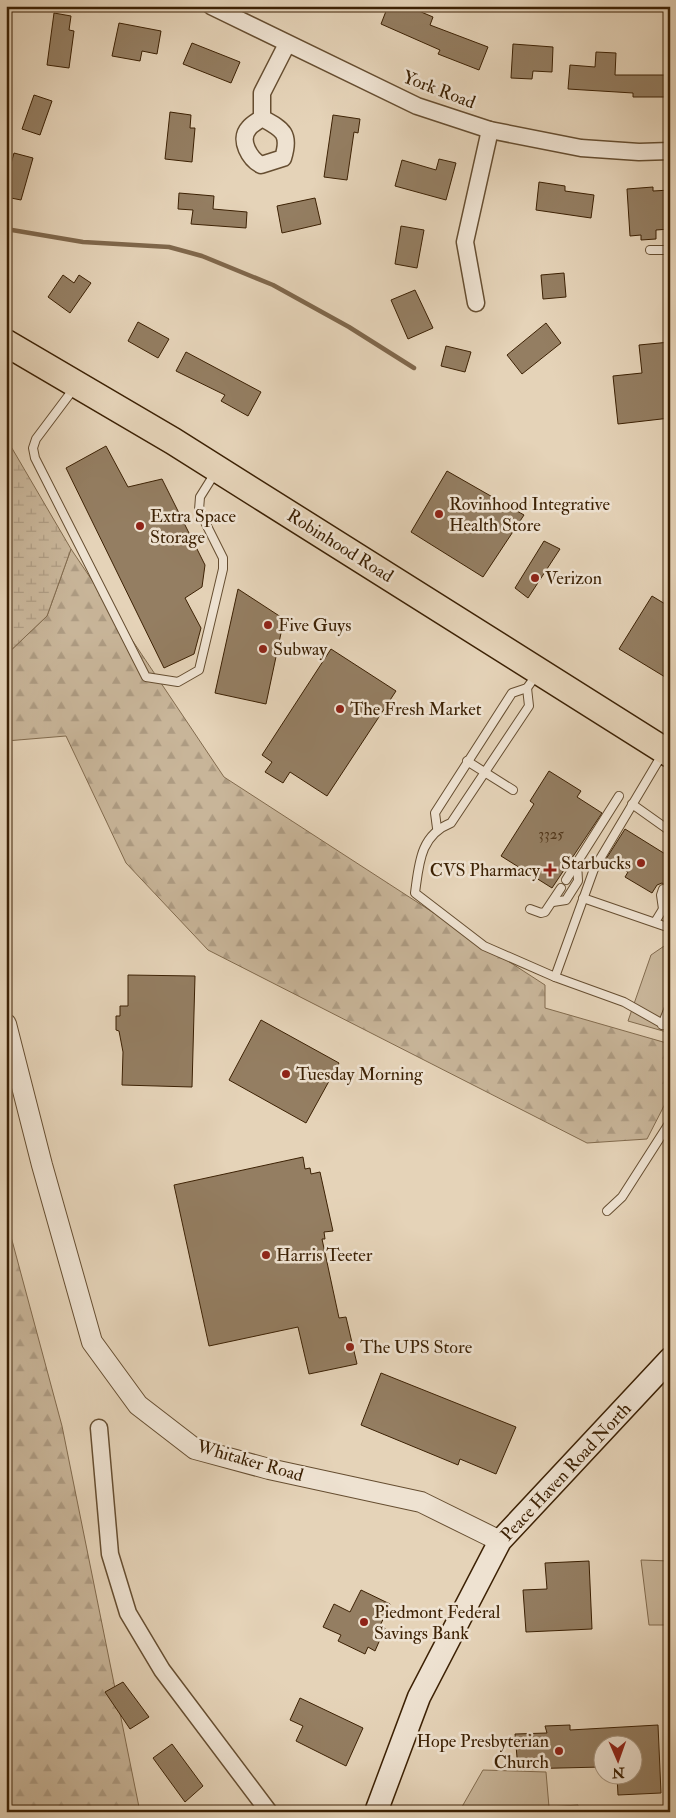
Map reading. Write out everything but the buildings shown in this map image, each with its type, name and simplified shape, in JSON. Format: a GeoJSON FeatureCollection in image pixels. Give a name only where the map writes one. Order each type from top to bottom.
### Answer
{"type":"FeatureCollection","features":[{"type":"Feature","properties":{"kind":"main road","name":"Robinhood Road"},"geometry":{"type":"LineString","coordinates":[[6,343],[217,469],[533,680],[667,752]]}},
{"type":"Feature","properties":{"kind":"main road","name":"Peace Haven Road North"},"geometry":{"type":"LineString","coordinates":[[376,1812],[419,1696],[500,1542],[670,1359]]}},
{"type":"Feature","properties":{"kind":"street","name":"York Road"},"geometry":{"type":"LineString","coordinates":[[211,6],[417,106],[490,130],[581,148],[639,152],[670,151]]}},
{"type":"Feature","properties":{"kind":"street"},"geometry":{"type":"LineString","coordinates":[[262,118],[262,93],[287,44]]}},
{"type":"Feature","properties":{"kind":"street"},"geometry":{"type":"LineString","coordinates":[[476,303],[464,242],[490,130]]}},
{"type":"Feature","properties":{"kind":"street","name":"Whitaker Road"},"geometry":{"type":"LineString","coordinates":[[6,1024],[42,1165],[92,1342],[138,1404],[195,1449],[270,1469],[420,1502],[500,1542]]}},
{"type":"Feature","properties":{"kind":"street"},"geometry":{"type":"LineString","coordinates":[[99,1428],[110,1554],[128,1613],[162,1670],[269,1812]]}},
{"type":"Feature","properties":{"kind":"lane"},"geometry":{"type":"LineString","coordinates":[[650,250],[670,250]]}},
{"type":"Feature","properties":{"kind":"lane"},"geometry":{"type":"LineString","coordinates":[[77,384],[36,439],[33,448],[35,458],[146,677],[178,682],[199,670],[223,569],[223,558],[199,510],[200,497],[217,469]]}},
{"type":"Feature","properties":{"kind":"lane"},"geometry":{"type":"LineString","coordinates":[[437,828],[435,813],[467,761],[512,693],[533,680]]}},
{"type":"Feature","properties":{"kind":"lane"},"geometry":{"type":"LineString","coordinates":[[533,680],[529,706],[451,823],[437,828],[421,854],[414,893],[484,946],[555,977],[624,1002],[666,1026],[670,1006]]}},
{"type":"Feature","properties":{"kind":"lane"},"geometry":{"type":"LineString","coordinates":[[555,977],[594,868],[632,804],[667,752]]}},
{"type":"Feature","properties":{"kind":"lane"},"geometry":{"type":"LineString","coordinates":[[467,761],[484,774],[513,790]]}},
{"type":"Feature","properties":{"kind":"lane"},"geometry":{"type":"LineString","coordinates":[[566,880],[618,796]]}},
{"type":"Feature","properties":{"kind":"lane"},"geometry":{"type":"LineString","coordinates":[[632,804],[670,830]]}},
{"type":"Feature","properties":{"kind":"lane"},"geometry":{"type":"LineString","coordinates":[[552,902],[566,900],[578,881],[576,862]]}},
{"type":"Feature","properties":{"kind":"lane"},"geometry":{"type":"LineString","coordinates":[[530,909],[543,913],[561,888]]}},
{"type":"Feature","properties":{"kind":"lane"},"geometry":{"type":"LineString","coordinates":[[655,922],[666,907],[661,895],[664,889]]}},
{"type":"Feature","properties":{"kind":"lane"},"geometry":{"type":"LineString","coordinates":[[583,898],[670,928]]}},
{"type":"Feature","properties":{"kind":"lane"},"geometry":{"type":"LineString","coordinates":[[607,1212],[622,1197],[670,1122]]}},
{"type":"Feature","properties":{"kind":"green space"},"geometry":{"type":"Polygon","coordinates":[[[6,438],[71,549],[47,616],[6,655],[6,438]]]}},
{"type":"Feature","properties":{"kind":"green space"},"geometry":{"type":"Polygon","coordinates":[[[71,549],[224,777],[545,985],[545,1008],[670,1044],[670,1104],[665,1104],[647,1139],[587,1143],[208,950],[126,863],[66,736],[6,741],[6,655],[47,616],[71,549]]]}},
{"type":"Feature","properties":{"kind":"green space"},"geometry":{"type":"Polygon","coordinates":[[[670,942],[670,1033],[628,1021],[651,955],[670,942]]]}},
{"type":"Feature","properties":{"kind":"green space"},"geometry":{"type":"Polygon","coordinates":[[[6,1218],[62,1426],[140,1812],[6,1812],[6,1218]]]}},
{"type":"Feature","properties":{"kind":"green space"},"geometry":{"type":"Polygon","coordinates":[[[641,1560],[670,1561],[670,1625],[649,1625],[641,1560]]]}},
{"type":"Feature","properties":{"kind":"green space"},"geometry":{"type":"Polygon","coordinates":[[[483,1770],[546,1772],[549,1807],[578,1805],[578,1812],[459,1812],[483,1770]]]}},
{"type":"Feature","properties":{"kind":"waterway"},"geometry":{"type":"LineString","coordinates":[[6,229],[83,242],[169,247],[202,256],[273,285],[349,327],[414,368]]}},
{"type":"Feature","properties":{"kind":"place","name":"Rovinhood Integrative Health Store"},"geometry":{"type":"Point","coordinates":[439,514]}},
{"type":"Feature","properties":{"kind":"place","name":"Extra Space Storage"},"geometry":{"type":"Point","coordinates":[140,526]}},
{"type":"Feature","properties":{"kind":"place","name":"Verizon"},"geometry":{"type":"Point","coordinates":[535,578]}},
{"type":"Feature","properties":{"kind":"place","name":"Five Guys"},"geometry":{"type":"Point","coordinates":[268,625]}},
{"type":"Feature","properties":{"kind":"place","name":"Subway"},"geometry":{"type":"Point","coordinates":[263,649]}},
{"type":"Feature","properties":{"kind":"place","name":"The Fresh Market"},"geometry":{"type":"Point","coordinates":[340,709]}},
{"type":"Feature","properties":{"kind":"place","name":"Starbucks"},"geometry":{"type":"Point","coordinates":[641,863]}},
{"type":"Feature","properties":{"kind":"place","name":"CVS Pharmacy"},"geometry":{"type":"Point","coordinates":[550,870]}},
{"type":"Feature","properties":{"kind":"place","name":"Tuesday Morning"},"geometry":{"type":"Point","coordinates":[286,1074]}},
{"type":"Feature","properties":{"kind":"place","name":"Harris Teeter"},"geometry":{"type":"Point","coordinates":[266,1255]}},
{"type":"Feature","properties":{"kind":"place","name":"The UPS Store"},"geometry":{"type":"Point","coordinates":[350,1347]}},
{"type":"Feature","properties":{"kind":"place","name":"Piedmont Federal Savings Bank"},"geometry":{"type":"Point","coordinates":[364,1622]}},
{"type":"Feature","properties":{"kind":"place","name":"Hope Presbyterian Church"},"geometry":{"type":"Point","coordinates":[559,1751]}}]}
